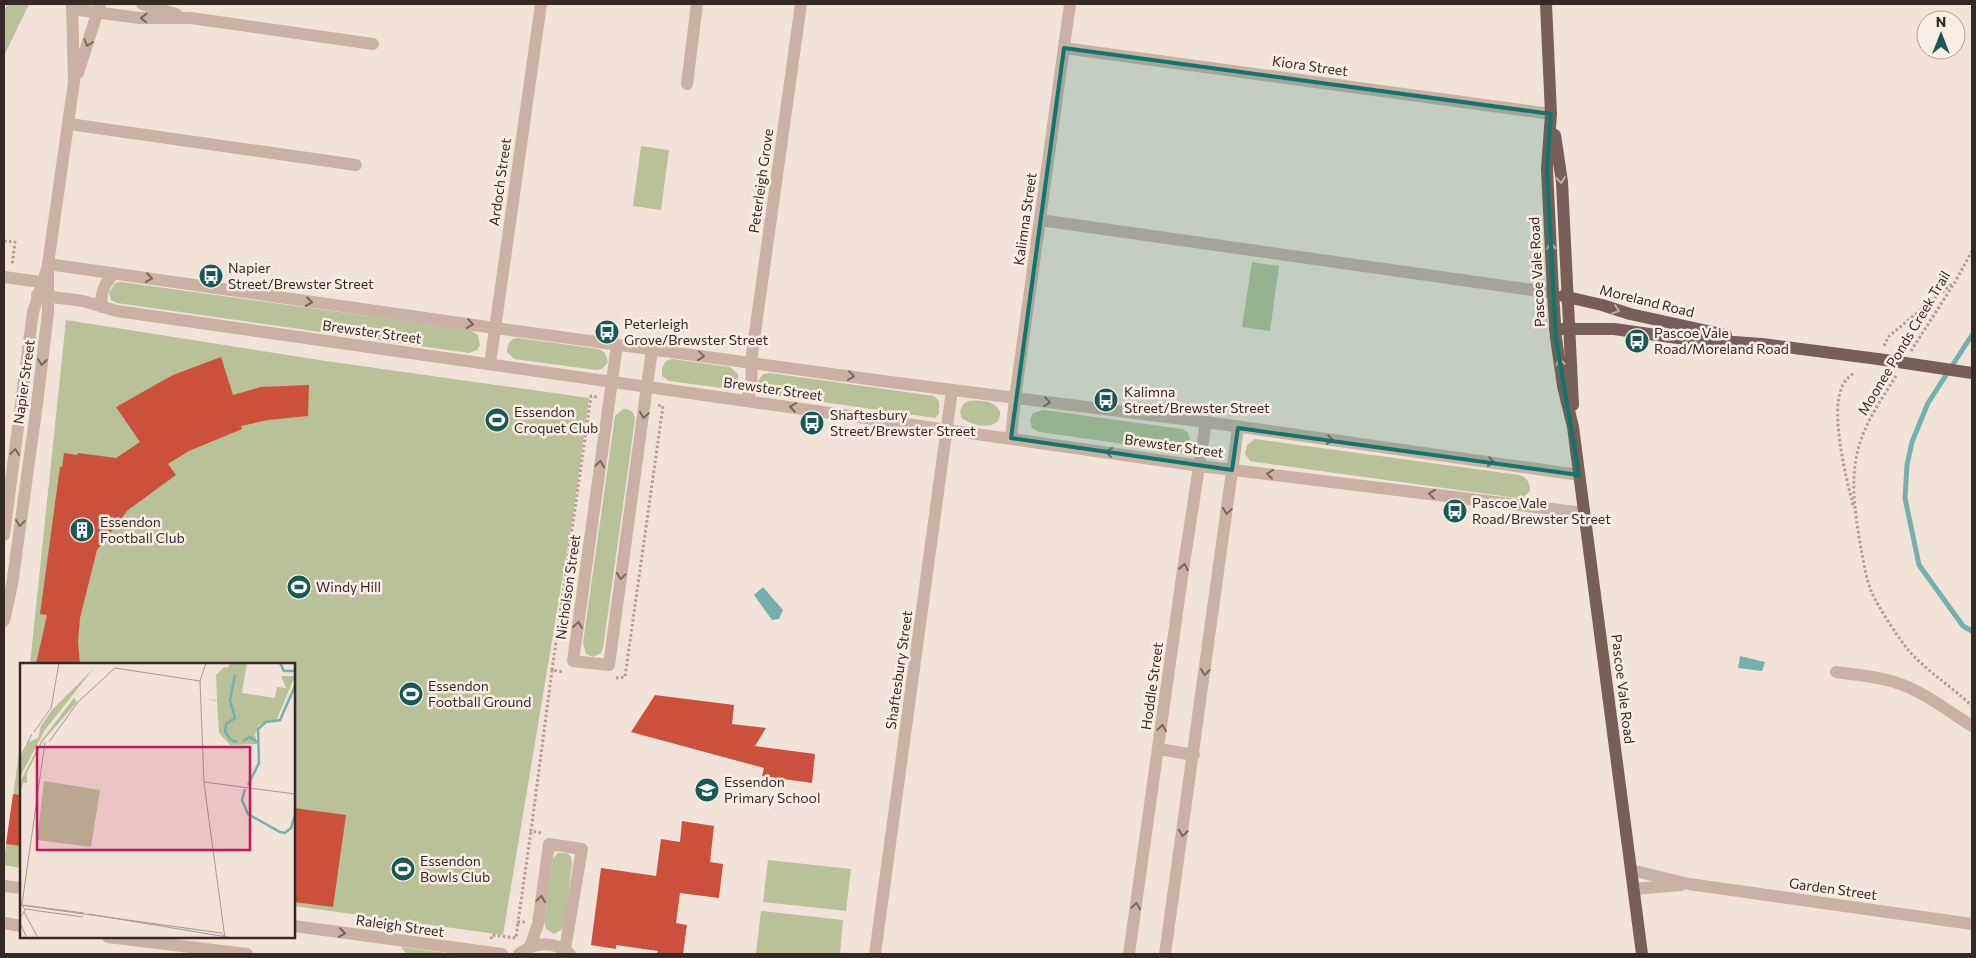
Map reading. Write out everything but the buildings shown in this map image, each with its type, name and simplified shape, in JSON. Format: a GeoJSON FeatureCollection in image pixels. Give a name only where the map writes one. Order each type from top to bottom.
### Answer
{"type":"FeatureCollection","features":[{"type":"Feature","properties":{"kind":"main road","name":"Pascoe Vale Road"},"geometry":{"type":"LineString","coordinates":[[1546,4],[1551,114],[1562,182],[1569,297],[1573,427],[1642,954]]}},
{"type":"Feature","properties":{"kind":"main road","name":"Pascoe Vale Road"},"geometry":{"type":"LineString","coordinates":[[1551,114],[1547,169],[1553,294],[1563,386],[1573,427]]}},
{"type":"Feature","properties":{"kind":"main road","name":"Moreland Road"},"geometry":{"type":"LineString","coordinates":[[1553,294],[1602,305],[1630,314],[1762,344]]}},
{"type":"Feature","properties":{"kind":"main road","name":"Moreland Road"},"geometry":{"type":"LineString","coordinates":[[1556,329],[1614,329],[1678,338],[1762,344],[1972,373]]}},
{"type":"Feature","properties":{"kind":"street"},"geometry":{"type":"LineString","coordinates":[[142,4],[191,18],[373,44]]}},
{"type":"Feature","properties":{"kind":"street","name":"Ardoch Street"},"geometry":{"type":"LineString","coordinates":[[490,364],[541,4]]}},
{"type":"Feature","properties":{"kind":"street"},"geometry":{"type":"LineString","coordinates":[[687,84],[697,4]]}},
{"type":"Feature","properties":{"kind":"street","name":"Peterleigh Grove"},"geometry":{"type":"LineString","coordinates":[[746,400],[750,393],[752,382],[751,362],[801,4]]}},
{"type":"Feature","properties":{"kind":"street","name":"Kalimna Street"},"geometry":{"type":"LineString","coordinates":[[1011,438],[1070,4]]}},
{"type":"Feature","properties":{"kind":"street"},"geometry":{"type":"LineString","coordinates":[[76,5],[99,8],[139,18],[191,18]]}},
{"type":"Feature","properties":{"kind":"street","name":"Napier Street"},"geometry":{"type":"LineString","coordinates":[[4,535],[29,341],[44,289],[69,124],[74,82],[76,5]]}},
{"type":"Feature","properties":{"kind":"street","name":"Napier Street"},"geometry":{"type":"LineString","coordinates":[[74,82],[99,8]]}},
{"type":"Feature","properties":{"kind":"street","name":"Kiora Street"},"geometry":{"type":"LineString","coordinates":[[1064,48],[1551,114]]}},
{"type":"Feature","properties":{"kind":"street"},"geometry":{"type":"LineString","coordinates":[[69,124],[356,165]]}},
{"type":"Feature","properties":{"kind":"street"},"geometry":{"type":"LineString","coordinates":[[1040,220],[1553,294]]}},
{"type":"Feature","properties":{"kind":"street","name":"Brewster Street"},"geometry":{"type":"LineString","coordinates":[[48,264],[652,350],[1206,422],[1579,475]]}},
{"type":"Feature","properties":{"kind":"street"},"geometry":{"type":"LineString","coordinates":[[102,307],[102,291],[114,273]]}},
{"type":"Feature","properties":{"kind":"street","name":"Brewster Street"},"geometry":{"type":"LineString","coordinates":[[4,276],[117,311],[1200,466],[1584,512]]}},
{"type":"Feature","properties":{"kind":"street","name":"Napier Street"},"geometry":{"type":"LineString","coordinates":[[4,621],[12,585],[44,343],[44,289]]}},
{"type":"Feature","properties":{"kind":"street"},"geometry":{"type":"LineString","coordinates":[[29,341],[44,343]]}},
{"type":"Feature","properties":{"kind":"street","name":"Nicholson Street"},"geometry":{"type":"LineString","coordinates":[[617,345],[573,661],[609,665],[652,350]]}},
{"type":"Feature","properties":{"kind":"street","name":"Shaftesbury Street"},"geometry":{"type":"LineString","coordinates":[[875,954],[952,390]]}},
{"type":"Feature","properties":{"kind":"street","name":"Hoddle Street"},"geometry":{"type":"LineString","coordinates":[[1129,954],[1206,422]]}},
{"type":"Feature","properties":{"kind":"street"},"geometry":{"type":"LineString","coordinates":[[1165,954],[1238,428]]}},
{"type":"Feature","properties":{"kind":"street"},"geometry":{"type":"LineString","coordinates":[[1836,672],[1896,682],[1915,691],[1972,726]]}},
{"type":"Feature","properties":{"kind":"street"},"geometry":{"type":"LineString","coordinates":[[1159,749],[1194,755]]}},
{"type":"Feature","properties":{"kind":"street"},"geometry":{"type":"LineString","coordinates":[[519,954],[530,946],[548,944],[568,952],[582,849],[548,844],[538,924],[530,946]]}},
{"type":"Feature","properties":{"kind":"street","name":"Garden Street"},"geometry":{"type":"LineString","coordinates":[[1631,870],[1689,884],[1972,924]]}},
{"type":"Feature","properties":{"kind":"street","name":"Garden Street"},"geometry":{"type":"LineString","coordinates":[[1634,889],[1689,884]]}},
{"type":"Feature","properties":{"kind":"street"},"geometry":{"type":"LineString","coordinates":[[4,886],[20,888]]}},
{"type":"Feature","properties":{"kind":"street"},"geometry":{"type":"LineString","coordinates":[[4,923],[20,926]]}},
{"type":"Feature","properties":{"kind":"street","name":"Raleigh Street"},"geometry":{"type":"LineString","coordinates":[[295,926],[496,954]]}},
{"type":"Feature","properties":{"kind":"street"},"geometry":{"type":"LineString","coordinates":[[116,938],[247,954]]}},
{"type":"Feature","properties":{"kind":"path","name":"Moonee Ponds Creek Trail"},"geometry":{"type":"LineString","coordinates":[[1909,354],[1955,282],[1972,251]]}},
{"type":"Feature","properties":{"kind":"path"},"geometry":{"type":"LineString","coordinates":[[1884,346],[1888,337],[1955,282]]}},
{"type":"Feature","properties":{"kind":"path","name":"Moonee Ponds Creek Trail"},"geometry":{"type":"LineString","coordinates":[[1899,370],[1874,410],[1863,434],[1857,454],[1854,481],[1855,512],[1865,571],[1872,595],[1908,649],[1919,661],[1972,706]]}},
{"type":"Feature","properties":{"kind":"path"},"geometry":{"type":"LineString","coordinates":[[1854,373],[1842,385],[1840,391],[1838,424],[1842,463],[1855,512]]}},
{"type":"Feature","properties":{"kind":"path"},"geometry":{"type":"LineString","coordinates":[[496,954],[492,935],[516,938],[518,922]]}},
{"type":"Feature","properties":{"kind":"highlighted area"},"geometry":{"type":"Polygon","coordinates":[[[1064,48],[1551,114],[1547,169],[1556,338],[1579,475],[1238,428],[1232,470],[1011,438],[1064,48]]]}},
{"type":"Feature","properties":{"kind":"green space"},"geometry":{"type":"Polygon","coordinates":[[[8,4],[29,4],[4,56],[4,11],[8,4]]]}},
{"type":"Feature","properties":{"kind":"green space"},"geometry":{"type":"Polygon","coordinates":[[[641,146],[669,150],[661,210],[633,206],[641,146]]]}},
{"type":"Feature","properties":{"kind":"green space"},"geometry":{"type":"Polygon","coordinates":[[[1252,262],[1279,266],[1270,331],[1242,327],[1252,262]]]}},
{"type":"Feature","properties":{"kind":"green space"},"geometry":{"type":"Polygon","coordinates":[[[121,282],[470,330],[478,335],[480,345],[477,350],[469,353],[117,303],[111,300],[109,293],[115,283],[121,282]]]}},
{"type":"Feature","properties":{"kind":"green space","name":"Windy Hill"},"geometry":{"type":"Polygon","coordinates":[[[66,320],[326,361],[589,398],[574,509],[503,935],[295,906],[295,663],[30,663],[66,320]]]}},
{"type":"Feature","properties":{"kind":"green space"},"geometry":{"type":"Polygon","coordinates":[[[518,338],[599,349],[605,353],[608,362],[602,369],[596,370],[514,359],[507,352],[510,342],[518,338]]]}},
{"type":"Feature","properties":{"kind":"green space"},"geometry":{"type":"Polygon","coordinates":[[[672,359],[730,367],[738,374],[738,382],[729,389],[669,381],[662,376],[662,368],[666,361],[672,359]]]}},
{"type":"Feature","properties":{"kind":"green space"},"geometry":{"type":"Polygon","coordinates":[[[770,373],[934,396],[939,401],[939,414],[935,418],[766,394],[759,388],[758,381],[763,374],[770,373]]]}},
{"type":"Feature","properties":{"kind":"green space"},"geometry":{"type":"Polygon","coordinates":[[[968,401],[982,401],[994,405],[1000,411],[999,418],[992,425],[986,426],[967,421],[962,418],[960,411],[962,406],[968,401]]]}},
{"type":"Feature","properties":{"kind":"green space"},"geometry":{"type":"Polygon","coordinates":[[[623,409],[632,411],[635,419],[603,648],[601,653],[593,657],[586,654],[583,643],[615,416],[623,409]]]}},
{"type":"Feature","properties":{"kind":"green space"},"geometry":{"type":"Polygon","coordinates":[[[1044,410],[1182,429],[1188,433],[1191,444],[1185,451],[1180,452],[1039,432],[1032,428],[1030,420],[1033,413],[1044,410]]]}},
{"type":"Feature","properties":{"kind":"green space"},"geometry":{"type":"Polygon","coordinates":[[[1255,439],[1519,475],[1528,481],[1530,491],[1523,498],[1517,498],[1250,461],[1245,454],[1247,445],[1255,439]]]}},
{"type":"Feature","properties":{"kind":"green space"},"geometry":{"type":"Polygon","coordinates":[[[20,746],[20,868],[4,865],[20,746]]]}},
{"type":"Feature","properties":{"kind":"green space"},"geometry":{"type":"Polygon","coordinates":[[[558,853],[567,853],[571,857],[572,863],[565,922],[561,930],[554,934],[546,929],[544,922],[553,859],[558,853]]]}},
{"type":"Feature","properties":{"kind":"green space"},"geometry":{"type":"Polygon","coordinates":[[[768,860],[851,869],[846,911],[763,902],[768,860]]]}},
{"type":"Feature","properties":{"kind":"green space"},"geometry":{"type":"Polygon","coordinates":[[[761,911],[843,920],[840,954],[756,953],[761,911]]]}},
{"type":"Feature","properties":{"kind":"green space"},"geometry":{"type":"Polygon","coordinates":[[[401,947],[454,954],[407,954],[401,947]]]}},
{"type":"Feature","properties":{"kind":"water"},"geometry":{"type":"Polygon","coordinates":[[[763,587],[783,610],[779,619],[772,620],[754,595],[763,587]]]}},
{"type":"Feature","properties":{"kind":"water"},"geometry":{"type":"Polygon","coordinates":[[[1740,656],[1765,662],[1762,671],[1738,668],[1740,656]]]}},
{"type":"Feature","properties":{"kind":"waterway"},"geometry":{"type":"LineString","coordinates":[[1972,335],[1928,403],[1912,442],[1907,465],[1905,498],[1919,565],[1963,626],[1972,631]]}},
{"type":"Feature","properties":{"kind":"place","name":"Napier Street/Brewster Street"},"geometry":{"type":"Point","coordinates":[211,276]}},
{"type":"Feature","properties":{"kind":"place","name":"Peterleigh Grove/Brewster Street"},"geometry":{"type":"Point","coordinates":[607,332]}},
{"type":"Feature","properties":{"kind":"place","name":"Pascoe Vale Road/Moreland Road"},"geometry":{"type":"Point","coordinates":[1637,341]}},
{"type":"Feature","properties":{"kind":"place","name":"Kalimna Street/Brewster Street"},"geometry":{"type":"Point","coordinates":[1106,400]}},
{"type":"Feature","properties":{"kind":"place","name":"Essendon Croquet Club"},"geometry":{"type":"Point","coordinates":[497,420]}},
{"type":"Feature","properties":{"kind":"place","name":"Shaftesbury Street/Brewster Street"},"geometry":{"type":"Point","coordinates":[812,423]}},
{"type":"Feature","properties":{"kind":"place","name":"Pascoe Vale Road/Brewster Street"},"geometry":{"type":"Point","coordinates":[1455,511]}},
{"type":"Feature","properties":{"kind":"place","name":"Essendon Football Club"},"geometry":{"type":"Point","coordinates":[82,530]}},
{"type":"Feature","properties":{"kind":"place","name":"Windy Hill"},"geometry":{"type":"Point","coordinates":[299,587]}},
{"type":"Feature","properties":{"kind":"place","name":"Essendon Football Ground"},"geometry":{"type":"Point","coordinates":[411,694]}},
{"type":"Feature","properties":{"kind":"place","name":"Essendon Primary School"},"geometry":{"type":"Point","coordinates":[707,790]}},
{"type":"Feature","properties":{"kind":"place","name":"Essendon Bowls Club"},"geometry":{"type":"Point","coordinates":[403,869]}}]}
